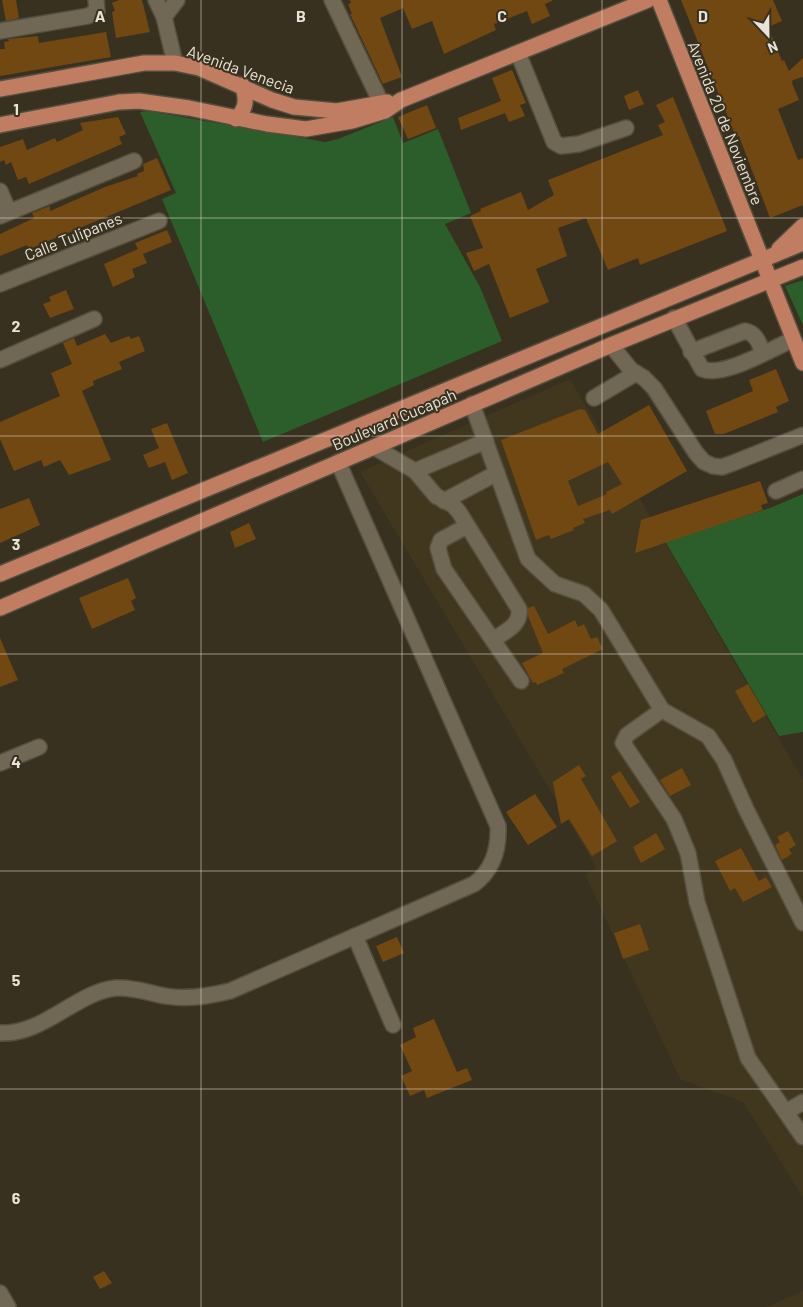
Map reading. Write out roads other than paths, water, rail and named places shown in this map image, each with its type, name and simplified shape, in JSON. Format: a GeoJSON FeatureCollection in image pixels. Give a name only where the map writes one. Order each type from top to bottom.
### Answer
{"type":"FeatureCollection","features":[{"type":"Feature","properties":{"kind":"main road"},"geometry":{"type":"LineString","coordinates":[[0,125],[119,102],[139,101],[190,108],[236,119],[306,129],[352,121],[384,106],[648,0]]}},
{"type":"Feature","properties":{"kind":"main road","name":"Avenida 20 de Noviembre"},"geometry":{"type":"LineString","coordinates":[[659,0],[792,340],[803,363]]}},
{"type":"Feature","properties":{"kind":"main road","name":"Avenida Venecia"},"geometry":{"type":"LineString","coordinates":[[0,89],[144,63],[174,63],[199,68],[242,85],[272,100],[313,110],[337,111],[384,106]]}},
{"type":"Feature","properties":{"kind":"main road"},"geometry":{"type":"LineString","coordinates":[[236,119],[246,103],[242,85]]}},
{"type":"Feature","properties":{"kind":"main road"},"geometry":{"type":"LineString","coordinates":[[775,253],[803,226]]}},
{"type":"Feature","properties":{"kind":"main road","name":"Boulevard Cucapah"},"geometry":{"type":"LineString","coordinates":[[0,574],[803,243]]}},
{"type":"Feature","properties":{"kind":"main road","name":"Boulevard Cucapah"},"geometry":{"type":"LineString","coordinates":[[0,608],[610,345],[803,267]]}},
{"type":"Feature","properties":{"kind":"street"},"geometry":{"type":"LineString","coordinates":[[0,31],[88,16],[97,11],[96,0]]}},
{"type":"Feature","properties":{"kind":"street"},"geometry":{"type":"LineString","coordinates":[[156,0],[164,17],[174,63]]}},
{"type":"Feature","properties":{"kind":"street"},"geometry":{"type":"LineString","coordinates":[[164,17],[177,0]]}},
{"type":"Feature","properties":{"kind":"street"},"geometry":{"type":"LineString","coordinates":[[332,0],[384,106]]}},
{"type":"Feature","properties":{"kind":"street"},"geometry":{"type":"LineString","coordinates":[[518,53],[554,142],[561,146],[579,144],[626,128]]}},
{"type":"Feature","properties":{"kind":"street"},"geometry":{"type":"LineString","coordinates":[[0,191],[5,214],[134,162]]}},
{"type":"Feature","properties":{"kind":"street","name":"Calle Tulipanes"},"geometry":{"type":"LineString","coordinates":[[0,284],[159,221]]}},
{"type":"Feature","properties":{"kind":"street"},"geometry":{"type":"LineString","coordinates":[[674,318],[702,369],[710,372],[724,370],[792,340]]}},
{"type":"Feature","properties":{"kind":"street"},"geometry":{"type":"LineString","coordinates":[[0,360],[94,319]]}},
{"type":"Feature","properties":{"kind":"street"},"geometry":{"type":"LineString","coordinates":[[691,352],[745,331],[752,332],[763,353]]}},
{"type":"Feature","properties":{"kind":"street"},"geometry":{"type":"LineString","coordinates":[[610,345],[623,362],[654,388],[696,453],[713,466],[722,467],[803,435]]}},
{"type":"Feature","properties":{"kind":"street"},"geometry":{"type":"LineString","coordinates":[[594,398],[636,373]]}},
{"type":"Feature","properties":{"kind":"street"},"geometry":{"type":"LineString","coordinates":[[472,404],[528,559],[555,584],[584,594],[600,610],[662,710],[708,736],[724,760],[746,809],[803,923]]}},
{"type":"Feature","properties":{"kind":"street"},"geometry":{"type":"LineString","coordinates":[[415,471],[486,441]]}},
{"type":"Feature","properties":{"kind":"street"},"geometry":{"type":"LineString","coordinates":[[374,448],[415,471],[436,496],[453,505],[519,609],[520,617],[516,624],[493,640]]}},
{"type":"Feature","properties":{"kind":"street"},"geometry":{"type":"LineString","coordinates":[[0,1033],[35,1026],[94,995],[116,988],[177,996],[205,997],[230,991],[474,884],[484,877],[494,858],[499,842],[498,826],[338,462]]}},
{"type":"Feature","properties":{"kind":"street"},"geometry":{"type":"LineString","coordinates":[[444,501],[497,473]]}},
{"type":"Feature","properties":{"kind":"street"},"geometry":{"type":"LineString","coordinates":[[776,491],[803,479]]}},
{"type":"Feature","properties":{"kind":"street"},"geometry":{"type":"LineString","coordinates":[[467,526],[441,540],[438,548],[444,569],[521,681]]}},
{"type":"Feature","properties":{"kind":"street"},"geometry":{"type":"LineString","coordinates":[[662,710],[627,735],[623,743],[674,819],[688,854],[697,902],[748,1058],[803,1137]]}},
{"type":"Feature","properties":{"kind":"street"},"geometry":{"type":"LineString","coordinates":[[0,764],[39,748]]}},
{"type":"Feature","properties":{"kind":"street"},"geometry":{"type":"LineString","coordinates":[[355,936],[393,1025]]}},
{"type":"Feature","properties":{"kind":"street"},"geometry":{"type":"LineString","coordinates":[[786,1112],[803,1102]]}},
{"type":"Feature","properties":{"kind":"street"},"geometry":{"type":"LineString","coordinates":[[0,1293],[8,1307]]}}]}
